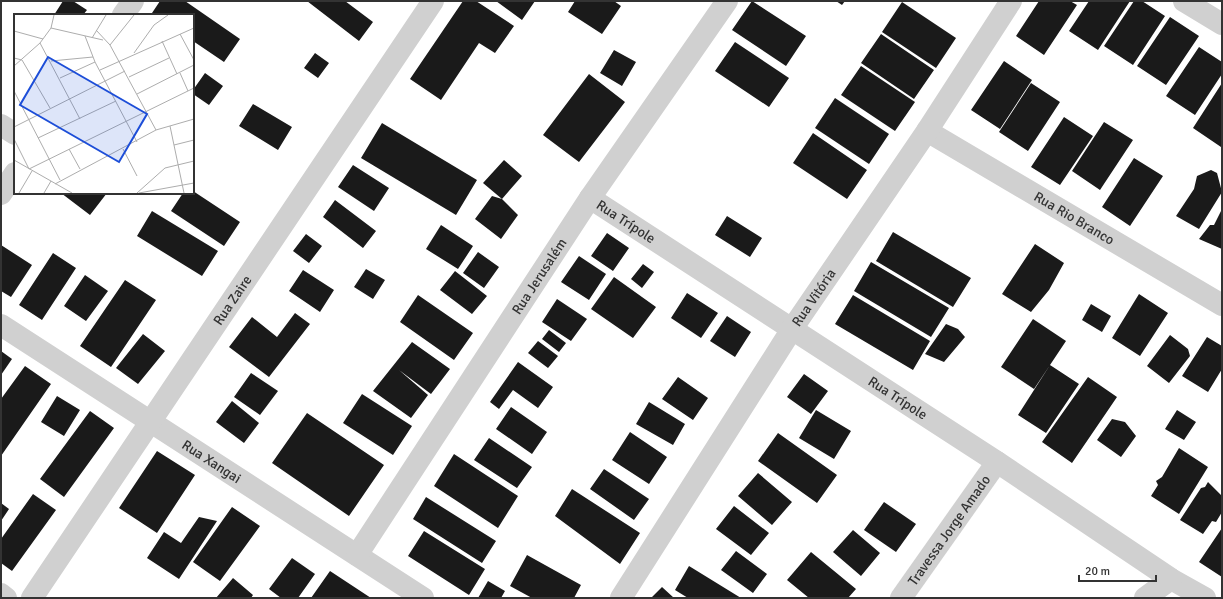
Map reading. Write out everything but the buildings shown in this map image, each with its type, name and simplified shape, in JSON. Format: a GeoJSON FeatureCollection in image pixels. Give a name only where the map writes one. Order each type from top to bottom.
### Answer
{"type":"FeatureCollection","features":[{"type":"Feature","properties":{"kind":"street"},"geometry":{"type":"LineString","coordinates":[[125,14],[133,1]]}},
{"type":"Feature","properties":{"kind":"street","name":"Rua Zaire"},"geometry":{"type":"LineString","coordinates":[[32,598],[433,1]]}},
{"type":"Feature","properties":{"kind":"street","name":"Rua Jerusalém"},"geometry":{"type":"LineString","coordinates":[[358,555],[590,198],[727,1]]}},
{"type":"Feature","properties":{"kind":"street","name":"Rua Vitória"},"geometry":{"type":"LineString","coordinates":[[621,598],[792,329],[927,132],[1011,1]]}},
{"type":"Feature","properties":{"kind":"street"},"geometry":{"type":"LineString","coordinates":[[1184,1],[1222,24]]}},
{"type":"Feature","properties":{"kind":"street"},"geometry":{"type":"LineString","coordinates":[[1,125],[14,133]]}},
{"type":"Feature","properties":{"kind":"street","name":"Rua Rio Branco"},"geometry":{"type":"LineString","coordinates":[[927,132],[1222,305]]}},
{"type":"Feature","properties":{"kind":"street"},"geometry":{"type":"LineString","coordinates":[[1,194],[14,174]]}},
{"type":"Feature","properties":{"kind":"street","name":"Rua Trípole"},"geometry":{"type":"LineString","coordinates":[[590,198],[997,462],[1172,579],[1205,598]]}},
{"type":"Feature","properties":{"kind":"street","name":"Rua Xangai"},"geometry":{"type":"LineString","coordinates":[[1,325],[424,598]]}},
{"type":"Feature","properties":{"kind":"street","name":"Travessa Jorge Amado"},"geometry":{"type":"LineString","coordinates":[[902,598],[997,462]]}},
{"type":"Feature","properties":{"kind":"street"},"geometry":{"type":"LineString","coordinates":[[1145,598],[1172,579]]}},
{"type":"Feature","properties":{"kind":"street"},"geometry":{"type":"LineString","coordinates":[[1,594],[6,598]]}}]}
